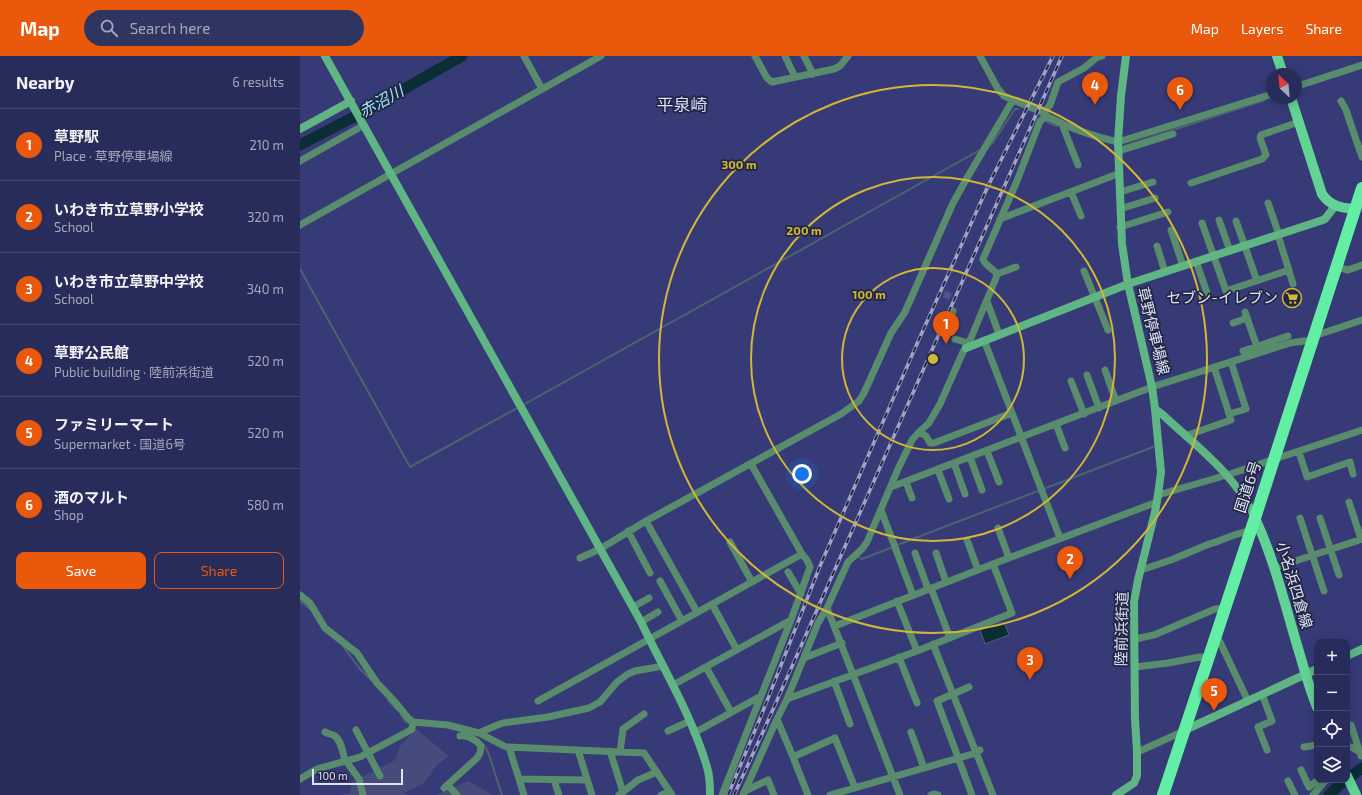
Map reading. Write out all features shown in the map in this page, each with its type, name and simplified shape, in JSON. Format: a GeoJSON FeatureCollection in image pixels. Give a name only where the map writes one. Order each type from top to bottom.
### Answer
{"type":"FeatureCollection","features":[{"type":"Feature","properties":{"kind":"highway","name":"国道6号"},"geometry":{"type":"LineString","coordinates":[[1163,795],[1251,531],[1336,267],[1358,208],[1362,188]]}},
{"type":"Feature","properties":{"kind":"main road"},"geometry":{"type":"LineString","coordinates":[[1277,56],[1282,68]]}},
{"type":"Feature","properties":{"kind":"main road"},"geometry":{"type":"LineString","coordinates":[[1293,104],[1322,194],[1326,200],[1335,206],[1341,208],[1358,208]]}},
{"type":"Feature","properties":{"kind":"main road","name":"小名浜四倉線"},"geometry":{"type":"LineString","coordinates":[[1255,518],[1274,568],[1305,674],[1314,699]]}},
{"type":"Feature","properties":{"kind":"street"},"geometry":{"type":"LineString","coordinates":[[325,56],[641,622],[690,721],[708,769],[710,795]]}},
{"type":"Feature","properties":{"kind":"street"},"geometry":{"type":"LineString","coordinates":[[524,56],[542,89]]}},
{"type":"Feature","properties":{"kind":"street"},"geometry":{"type":"LineString","coordinates":[[300,225],[601,56]]}},
{"type":"Feature","properties":{"kind":"street"},"geometry":{"type":"LineString","coordinates":[[755,56],[770,81],[838,68],[848,56]]}},
{"type":"Feature","properties":{"kind":"street"},"geometry":{"type":"LineString","coordinates":[[785,56],[795,77]]}},
{"type":"Feature","properties":{"kind":"street"},"geometry":{"type":"LineString","coordinates":[[804,56],[813,74]]}},
{"type":"Feature","properties":{"kind":"street"},"geometry":{"type":"LineString","coordinates":[[980,56],[1000,92],[1004,96],[1062,124],[1109,140],[1119,146],[1173,134]]}},
{"type":"Feature","properties":{"kind":"street"},"geometry":{"type":"LineString","coordinates":[[997,274],[984,263],[983,259],[1017,181],[1040,121],[1046,115],[1058,82],[1084,68],[1096,58],[1102,56]]}},
{"type":"Feature","properties":{"kind":"street"},"geometry":{"type":"LineString","coordinates":[[1126,56],[1121,96],[1119,146],[1120,227],[1128,284],[1320,221],[1325,219],[1335,206]]}},
{"type":"Feature","properties":{"kind":"street"},"geometry":{"type":"LineString","coordinates":[[1302,84],[1362,65]]}},
{"type":"Feature","properties":{"kind":"street"},"geometry":{"type":"LineString","coordinates":[[1119,146],[1266,96]]}},
{"type":"Feature","properties":{"kind":"street"},"geometry":{"type":"LineString","coordinates":[[580,558],[600,549],[628,531],[841,414],[859,400],[864,393],[891,333],[905,312],[953,203],[1013,100]]}},
{"type":"Feature","properties":{"kind":"street"},"geometry":{"type":"LineString","coordinates":[[1341,101],[1346,110],[1362,157]]}},
{"type":"Feature","properties":{"kind":"street"},"geometry":{"type":"LineString","coordinates":[[300,129],[352,102]]}},
{"type":"Feature","properties":{"kind":"street"},"geometry":{"type":"LineString","coordinates":[[1191,183],[1262,159],[1266,155],[1260,138],[1262,135],[1299,122]]}},
{"type":"Feature","properties":{"kind":"street"},"geometry":{"type":"LineString","coordinates":[[300,161],[363,124]]}},
{"type":"Feature","properties":{"kind":"street"},"geometry":{"type":"LineString","coordinates":[[1062,124],[1078,165]]}},
{"type":"Feature","properties":{"kind":"street"},"geometry":{"type":"LineString","coordinates":[[1000,219],[1120,173]]}},
{"type":"Feature","properties":{"kind":"street"},"geometry":{"type":"LineString","coordinates":[[1120,192],[1153,182]]}},
{"type":"Feature","properties":{"kind":"street"},"geometry":{"type":"LineString","coordinates":[[1071,192],[1081,216]]}},
{"type":"Feature","properties":{"kind":"street"},"geometry":{"type":"LineString","coordinates":[[1120,209],[1155,198]]}},
{"type":"Feature","properties":{"kind":"street"},"geometry":{"type":"LineString","coordinates":[[1268,203],[1293,284]]}},
{"type":"Feature","properties":{"kind":"street"},"geometry":{"type":"LineString","coordinates":[[1120,227],[1168,212]]}},
{"type":"Feature","properties":{"kind":"street"},"geometry":{"type":"LineString","coordinates":[[1219,220],[1230,251]]}},
{"type":"Feature","properties":{"kind":"street"},"geometry":{"type":"LineString","coordinates":[[1236,221],[1257,281]]}},
{"type":"Feature","properties":{"kind":"street"},"geometry":{"type":"LineString","coordinates":[[1202,223],[1226,291],[1289,270]]}},
{"type":"Feature","properties":{"kind":"street"},"geometry":{"type":"LineString","coordinates":[[1171,230],[1183,266]]}},
{"type":"Feature","properties":{"kind":"street"},"geometry":{"type":"LineString","coordinates":[[1157,246],[1165,272]]}},
{"type":"Feature","properties":{"kind":"street"},"geometry":{"type":"LineString","coordinates":[[1196,261],[1207,293]]}},
{"type":"Feature","properties":{"kind":"street"},"geometry":{"type":"LineString","coordinates":[[1336,267],[1348,270],[1362,265]]}},
{"type":"Feature","properties":{"kind":"street"},"geometry":{"type":"LineString","coordinates":[[997,274],[1016,268]]}},
{"type":"Feature","properties":{"kind":"street"},"geometry":{"type":"LineString","coordinates":[[1084,271],[1108,330]]}},
{"type":"Feature","properties":{"kind":"street"},"geometry":{"type":"LineString","coordinates":[[744,793],[787,699],[818,623],[827,608],[848,562],[862,550],[912,440],[929,423],[967,345],[997,274]]}},
{"type":"Feature","properties":{"kind":"street","name":"草野停車場線"},"geometry":{"type":"LineString","coordinates":[[967,345],[984,340],[1128,284],[1156,409]]}},
{"type":"Feature","properties":{"kind":"street"},"geometry":{"type":"LineString","coordinates":[[986,302],[999,334]]}},
{"type":"Feature","properties":{"kind":"street"},"geometry":{"type":"LineString","coordinates":[[946,335],[943,333],[952,311]]}},
{"type":"Feature","properties":{"kind":"street"},"geometry":{"type":"LineString","coordinates":[[1233,323],[1246,315],[1259,348]]}},
{"type":"Feature","properties":{"kind":"street"},"geometry":{"type":"LineString","coordinates":[[1243,351],[1313,339],[1362,320]]}},
{"type":"Feature","properties":{"kind":"street"},"geometry":{"type":"LineString","coordinates":[[891,487],[1152,387],[1231,362],[1288,336]]}},
{"type":"Feature","properties":{"kind":"street"},"geometry":{"type":"LineString","coordinates":[[955,338],[967,345]]}},
{"type":"Feature","properties":{"kind":"street"},"geometry":{"type":"LineString","coordinates":[[984,340],[1060,538]]}},
{"type":"Feature","properties":{"kind":"street"},"geometry":{"type":"LineString","coordinates":[[1229,414],[1246,409],[1231,362]]}},
{"type":"Feature","properties":{"kind":"street"},"geometry":{"type":"LineString","coordinates":[[1185,436],[1231,420],[1214,368]]}},
{"type":"Feature","properties":{"kind":"street"},"geometry":{"type":"LineString","coordinates":[[1104,370],[1116,401]]}},
{"type":"Feature","properties":{"kind":"street"},"geometry":{"type":"LineString","coordinates":[[1087,375],[1099,408]]}},
{"type":"Feature","properties":{"kind":"street"},"geometry":{"type":"LineString","coordinates":[[1071,381],[1084,414]]}},
{"type":"Feature","properties":{"kind":"street"},"geometry":{"type":"LineString","coordinates":[[1156,409],[1227,475],[1246,501],[1255,518]]}},
{"type":"Feature","properties":{"kind":"street","name":"陸前浜街道"},"geometry":{"type":"LineString","coordinates":[[1116,795],[1126,792],[1134,783],[1137,776],[1134,602],[1158,498],[1161,472],[1156,409]]}},
{"type":"Feature","properties":{"kind":"street"},"geometry":{"type":"LineString","coordinates":[[919,432],[926,436],[930,443],[934,443],[1012,413]]}},
{"type":"Feature","properties":{"kind":"street"},"geometry":{"type":"LineString","coordinates":[[1056,424],[1065,448]]}},
{"type":"Feature","properties":{"kind":"street"},"geometry":{"type":"LineString","coordinates":[[835,626],[1158,498],[1362,430]]}},
{"type":"Feature","properties":{"kind":"street"},"geometry":{"type":"LineString","coordinates":[[987,451],[999,482]]}},
{"type":"Feature","properties":{"kind":"street"},"geometry":{"type":"LineString","coordinates":[[1299,452],[1307,477],[1350,462],[1353,474]]}},
{"type":"Feature","properties":{"kind":"street"},"geometry":{"type":"LineString","coordinates":[[970,457],[982,490]]}},
{"type":"Feature","properties":{"kind":"street"},"geometry":{"type":"LineString","coordinates":[[722,795],[791,620],[810,567],[751,464]]}},
{"type":"Feature","properties":{"kind":"street"},"geometry":{"type":"LineString","coordinates":[[954,464],[965,494]]}},
{"type":"Feature","properties":{"kind":"street"},"geometry":{"type":"LineString","coordinates":[[938,470],[949,499]]}},
{"type":"Feature","properties":{"kind":"street"},"geometry":{"type":"LineString","coordinates":[[906,482],[912,498]]}},
{"type":"Feature","properties":{"kind":"street"},"geometry":{"type":"LineString","coordinates":[[1274,568],[1361,539],[1349,502]]}},
{"type":"Feature","properties":{"kind":"street"},"geometry":{"type":"LineString","coordinates":[[880,510],[913,595]]}},
{"type":"Feature","properties":{"kind":"street"},"geometry":{"type":"LineString","coordinates":[[1300,518],[1324,591]]}},
{"type":"Feature","properties":{"kind":"street"},"geometry":{"type":"LineString","coordinates":[[1320,518],[1339,575]]}},
{"type":"Feature","properties":{"kind":"street"},"geometry":{"type":"LineString","coordinates":[[646,521],[697,612]]}},
{"type":"Feature","properties":{"kind":"street"},"geometry":{"type":"LineString","coordinates":[[998,528],[1009,558]]}},
{"type":"Feature","properties":{"kind":"street"},"geometry":{"type":"LineString","coordinates":[[628,531],[650,573]]}},
{"type":"Feature","properties":{"kind":"street"},"geometry":{"type":"LineString","coordinates":[[1141,570],[1171,560],[1209,544],[1251,531]]}},
{"type":"Feature","properties":{"kind":"street"},"geometry":{"type":"LineString","coordinates":[[967,540],[978,570]]}},
{"type":"Feature","properties":{"kind":"street"},"geometry":{"type":"LineString","coordinates":[[730,542],[752,582]]}},
{"type":"Feature","properties":{"kind":"street"},"geometry":{"type":"LineString","coordinates":[[915,553],[950,638]]}},
{"type":"Feature","properties":{"kind":"street"},"geometry":{"type":"LineString","coordinates":[[538,701],[802,554]]}},
{"type":"Feature","properties":{"kind":"street"},"geometry":{"type":"LineString","coordinates":[[936,554],[946,582]]}},
{"type":"Feature","properties":{"kind":"street"},"geometry":{"type":"LineString","coordinates":[[787,699],[950,638],[1012,613],[993,564]]}},
{"type":"Feature","properties":{"kind":"street"},"geometry":{"type":"LineString","coordinates":[[788,572],[801,594]]}},
{"type":"Feature","properties":{"kind":"street"},"geometry":{"type":"LineString","coordinates":[[660,581],[682,620]]}},
{"type":"Feature","properties":{"kind":"street"},"geometry":{"type":"LineString","coordinates":[[300,595],[310,604],[325,628],[357,654],[377,683],[413,723],[448,725],[479,733],[506,747],[644,753],[671,793],[661,795]]}},
{"type":"Feature","properties":{"kind":"street"},"geometry":{"type":"LineString","coordinates":[[633,607],[649,598]]}},
{"type":"Feature","properties":{"kind":"street"},"geometry":{"type":"LineString","coordinates":[[897,601],[917,650]]}},
{"type":"Feature","properties":{"kind":"street"},"geometry":{"type":"LineString","coordinates":[[712,604],[737,650]]}},
{"type":"Feature","properties":{"kind":"street"},"geometry":{"type":"LineString","coordinates":[[827,608],[900,795]]}},
{"type":"Feature","properties":{"kind":"street"},"geometry":{"type":"LineString","coordinates":[[1135,638],[1154,635],[1215,609],[1225,608]]}},
{"type":"Feature","properties":{"kind":"street"},"geometry":{"type":"LineString","coordinates":[[641,622],[658,612]]}},
{"type":"Feature","properties":{"kind":"street"},"geometry":{"type":"LineString","coordinates":[[673,685],[791,620]]}},
{"type":"Feature","properties":{"kind":"street"},"geometry":{"type":"LineString","coordinates":[[1216,636],[1248,701]]}},
{"type":"Feature","properties":{"kind":"street"},"geometry":{"type":"LineString","coordinates":[[804,658],[842,644]]}},
{"type":"Feature","properties":{"kind":"street"},"geometry":{"type":"LineString","coordinates":[[933,644],[978,751],[993,795]]}},
{"type":"Feature","properties":{"kind":"street"},"geometry":{"type":"LineString","coordinates":[[1350,655],[1362,649]]}},
{"type":"Feature","properties":{"kind":"street"},"geometry":{"type":"LineString","coordinates":[[899,657],[917,703]]}},
{"type":"Feature","properties":{"kind":"street"},"geometry":{"type":"LineString","coordinates":[[1135,667],[1200,657],[1208,658]]}},
{"type":"Feature","properties":{"kind":"street"},"geometry":{"type":"LineString","coordinates":[[479,733],[503,723],[548,717],[589,708],[600,702],[617,682],[628,674],[635,671],[663,666]]}},
{"type":"Feature","properties":{"kind":"street"},"geometry":{"type":"LineString","coordinates":[[706,667],[731,712]]}},
{"type":"Feature","properties":{"kind":"street"},"geometry":{"type":"LineString","coordinates":[[1137,751],[1314,670]]}},
{"type":"Feature","properties":{"kind":"street"},"geometry":{"type":"LineString","coordinates":[[834,681],[850,724]]}},
{"type":"Feature","properties":{"kind":"street"},"geometry":{"type":"LineString","coordinates":[[969,687],[937,700],[972,795]]}},
{"type":"Feature","properties":{"kind":"street"},"geometry":{"type":"LineString","coordinates":[[1262,694],[1272,721],[1258,727],[1267,750]]}},
{"type":"Feature","properties":{"kind":"street"},"geometry":{"type":"LineString","coordinates":[[694,733],[761,696]]}},
{"type":"Feature","properties":{"kind":"street"},"geometry":{"type":"LineString","coordinates":[[620,752],[623,729],[644,714]]}},
{"type":"Feature","properties":{"kind":"street"},"geometry":{"type":"LineString","coordinates":[[777,719],[808,795]]}},
{"type":"Feature","properties":{"kind":"street"},"geometry":{"type":"LineString","coordinates":[[668,731],[690,721]]}},
{"type":"Feature","properties":{"kind":"street"},"geometry":{"type":"LineString","coordinates":[[300,779],[318,769],[360,757],[412,729],[413,723]]}},
{"type":"Feature","properties":{"kind":"street"},"geometry":{"type":"LineString","coordinates":[[1350,725],[1361,754],[1350,747]]}},
{"type":"Feature","properties":{"kind":"street"},"geometry":{"type":"LineString","coordinates":[[356,730],[380,776]]}},
{"type":"Feature","properties":{"kind":"street"},"geometry":{"type":"LineString","coordinates":[[326,732],[335,736],[340,742],[346,761],[359,779],[363,795]]}},
{"type":"Feature","properties":{"kind":"street"},"geometry":{"type":"LineString","coordinates":[[911,732],[924,768]]}},
{"type":"Feature","properties":{"kind":"street"},"geometry":{"type":"LineString","coordinates":[[457,795],[446,786],[477,758],[481,749],[480,745],[476,741],[460,736]]}},
{"type":"Feature","properties":{"kind":"street"},"geometry":{"type":"LineString","coordinates":[[480,745],[487,737]]}},
{"type":"Feature","properties":{"kind":"street"},"geometry":{"type":"LineString","coordinates":[[793,757],[835,738],[856,788]]}},
{"type":"Feature","properties":{"kind":"street"},"geometry":{"type":"LineString","coordinates":[[1304,747],[1314,745]]}},
{"type":"Feature","properties":{"kind":"street"},"geometry":{"type":"LineString","coordinates":[[509,747],[524,795]]}},
{"type":"Feature","properties":{"kind":"street"},"geometry":{"type":"LineString","coordinates":[[578,750],[592,795]]}},
{"type":"Feature","properties":{"kind":"street"},"geometry":{"type":"LineString","coordinates":[[610,751],[621,793],[638,780],[657,772]]}},
{"type":"Feature","properties":{"kind":"street"},"geometry":{"type":"LineString","coordinates":[[830,795],[978,751]]}},
{"type":"Feature","properties":{"kind":"street"},"geometry":{"type":"LineString","coordinates":[[1301,770],[1309,787],[1314,783]]}},
{"type":"Feature","properties":{"kind":"street"},"geometry":{"type":"LineString","coordinates":[[519,779],[587,780]]}},
{"type":"Feature","properties":{"kind":"street"},"geometry":{"type":"LineString","coordinates":[[554,780],[558,795]]}},
{"type":"Feature","properties":{"kind":"street"},"geometry":{"type":"LineString","coordinates":[[744,793],[768,780],[774,795]]}},
{"type":"Feature","properties":{"kind":"street"},"geometry":{"type":"LineString","coordinates":[[1288,782],[1295,795]]}},
{"type":"Feature","properties":{"kind":"street"},"geometry":{"type":"LineString","coordinates":[[1313,795],[1323,783]]}},
{"type":"Feature","properties":{"kind":"street"},"geometry":{"type":"LineString","coordinates":[[931,795],[938,795]]}},
{"type":"Feature","properties":{"kind":"shaded area"},"geometry":{"type":"Polygon","coordinates":[[[1004,622],[1009,635],[985,644],[980,630],[1004,622]]]}},
{"type":"Feature","properties":{"kind":"shaded area"},"geometry":{"type":"Polygon","coordinates":[[[416,729],[449,756],[437,765],[424,783],[404,793],[409,795],[341,795],[350,793],[352,782],[395,760],[400,746],[416,729]]]}},
{"type":"Feature","properties":{"kind":"shaded area"},"geometry":{"type":"Polygon","coordinates":[[[468,781],[493,795],[436,795],[468,781]]]}},
{"type":"Feature","properties":{"kind":"waterway","name":"赤沼川"},"geometry":{"type":"LineString","coordinates":[[300,145],[367,110],[462,56]]}},
{"type":"Feature","properties":{"kind":"waterway"},"geometry":{"type":"LineString","coordinates":[[1124,146],[1265,100]]}},
{"type":"Feature","properties":{"kind":"waterway"},"geometry":{"type":"LineString","coordinates":[[989,145],[992,144],[1015,109],[1018,109]]}},
{"type":"Feature","properties":{"kind":"waterway"},"geometry":{"type":"LineString","coordinates":[[1047,122],[1057,126]]}},
{"type":"Feature","properties":{"kind":"waterway"},"geometry":{"type":"LineString","coordinates":[[523,405],[980,150]]}},
{"type":"Feature","properties":{"kind":"waterway"},"geometry":{"type":"LineString","coordinates":[[300,269],[410,467],[519,407]]}},
{"type":"Feature","properties":{"kind":"waterway"},"geometry":{"type":"LineString","coordinates":[[897,545],[1153,447]]}},
{"type":"Feature","properties":{"kind":"waterway"},"geometry":{"type":"LineString","coordinates":[[859,557],[862,559],[893,547]]}},
{"type":"Feature","properties":{"kind":"waterway"},"geometry":{"type":"LineString","coordinates":[[300,601],[310,609]]}},
{"type":"Feature","properties":{"kind":"waterway"},"geometry":{"type":"LineString","coordinates":[[342,645],[360,669],[371,680]]}},
{"type":"Feature","properties":{"kind":"waterway"},"geometry":{"type":"LineString","coordinates":[[388,700],[397,710]]}},
{"type":"Feature","properties":{"kind":"waterway"},"geometry":{"type":"LineString","coordinates":[[401,715],[406,722],[409,723]]}},
{"type":"Feature","properties":{"kind":"waterway"},"geometry":{"type":"LineString","coordinates":[[483,744],[488,752],[502,795]]}},
{"type":"Feature","properties":{"kind":"waterway"},"geometry":{"type":"LineString","coordinates":[[1350,777],[1362,768]]}},
{"type":"Feature","properties":{"kind":"waterway"},"geometry":{"type":"LineString","coordinates":[[1329,795],[1342,783]]}},
{"type":"Feature","properties":{"kind":"tunnel"},"geometry":{"type":"LineString","coordinates":[[944,294],[957,299]]}},
{"type":"Feature","properties":{"kind":"railway"},"geometry":{"type":"LineString","coordinates":[[728,795],[820,566],[920,337],[988,186],[1053,56]]}},
{"type":"Feature","properties":{"kind":"railway"},"geometry":{"type":"LineString","coordinates":[[734,795],[1062,56]]}},
{"type":"Feature","properties":{"kind":"place","name":"草野公民館"},"geometry":{"type":"Point","coordinates":[1095,105]}},
{"type":"Feature","properties":{"kind":"place","name":"酒のマルト"},"geometry":{"type":"Point","coordinates":[1180,110]}},
{"type":"Feature","properties":{"kind":"place","name":"セブン-イレブン"},"geometry":{"type":"Point","coordinates":[1292,298]}},
{"type":"Feature","properties":{"kind":"place","name":"草野駅"},"geometry":{"type":"Point","coordinates":[946,344]}},
{"type":"Feature","properties":{"kind":"place","name":"いわき市立草野小学校"},"geometry":{"type":"Point","coordinates":[1070,579]}},
{"type":"Feature","properties":{"kind":"place","name":"いわき市立草野中学校"},"geometry":{"type":"Point","coordinates":[1030,680]}},
{"type":"Feature","properties":{"kind":"place","name":"ファミリーマート"},"geometry":{"type":"Point","coordinates":[1214,711]}},
{"type":"Feature","properties":{"kind":"district","name":"平泉崎"},"geometry":{"type":"Point","coordinates":[682,105]}}]}
